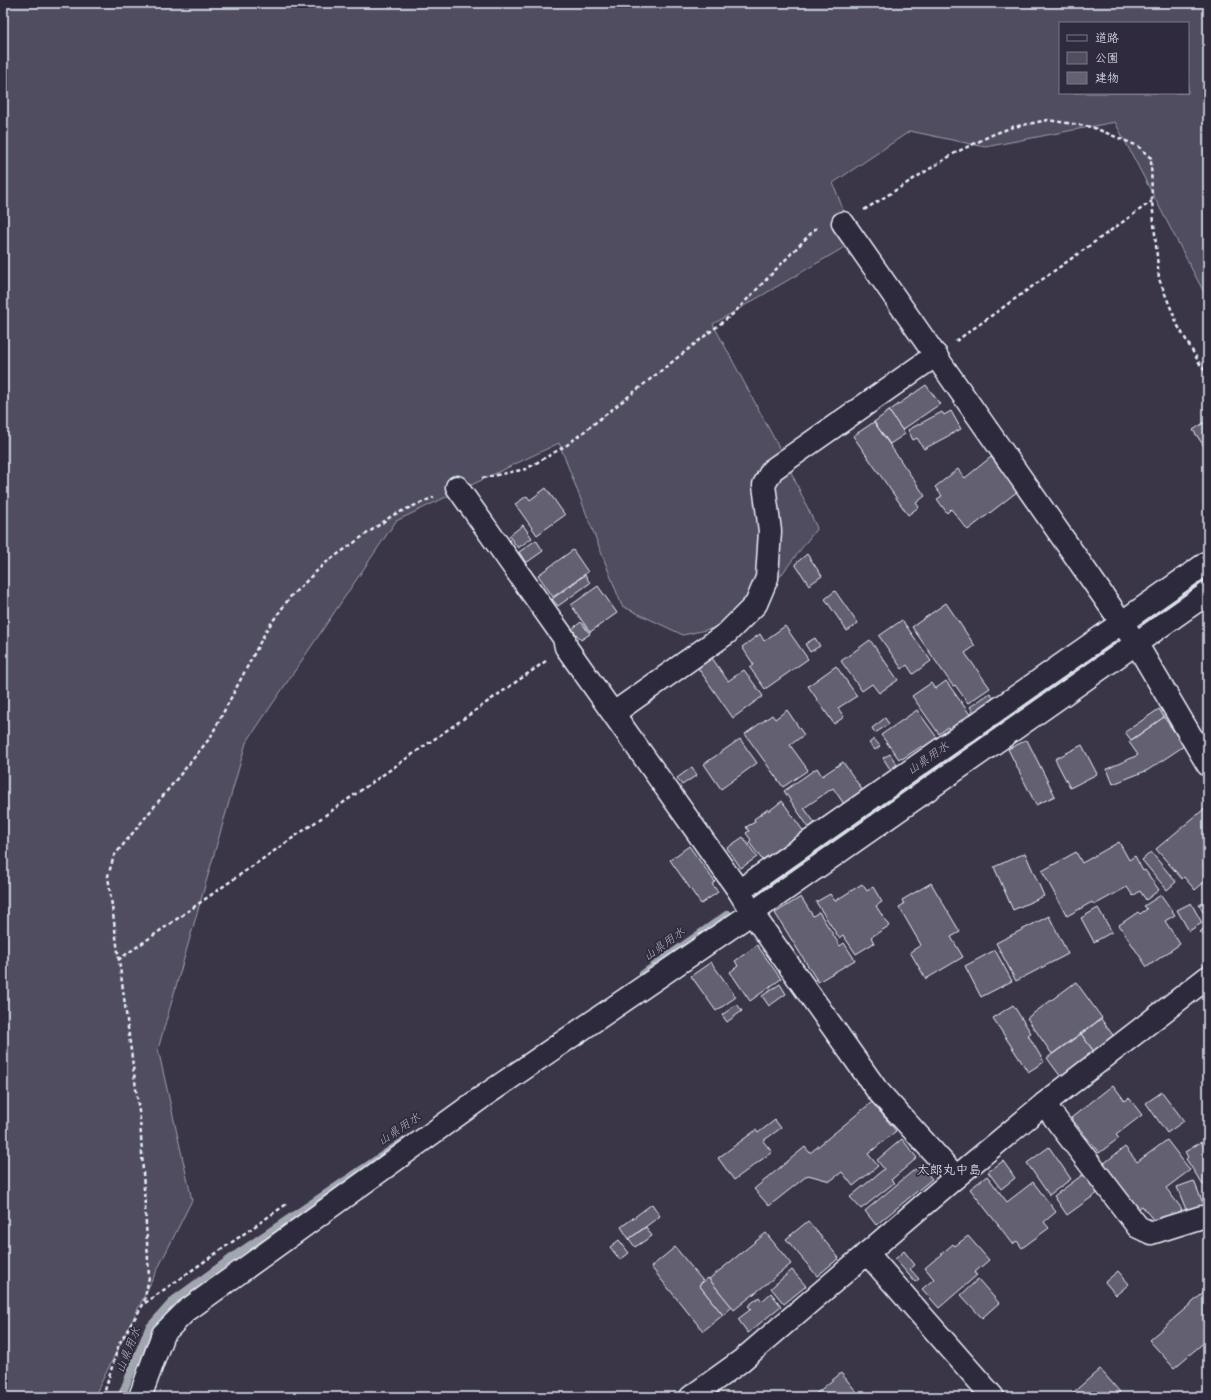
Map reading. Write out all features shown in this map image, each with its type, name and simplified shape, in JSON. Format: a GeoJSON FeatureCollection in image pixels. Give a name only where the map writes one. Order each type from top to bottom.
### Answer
{"type":"FeatureCollection","features":[{"type":"Feature","properties":{"kind":"street"},"geometry":{"type":"LineString","coordinates":[[843,223],[1122,622],[1136,643],[1208,766]]}},
{"type":"Feature","properties":{"kind":"street"},"geometry":{"type":"LineString","coordinates":[[614,713],[727,633],[756,604],[767,578],[770,531],[764,485],[772,470],[936,356]]}},
{"type":"Feature","properties":{"kind":"street"},"geometry":{"type":"LineString","coordinates":[[458,487],[564,638],[566,647],[739,891],[752,913],[877,1090],[956,1177]]}},
{"type":"Feature","properties":{"kind":"street"},"geometry":{"type":"LineString","coordinates":[[739,891],[1208,562]]}},
{"type":"Feature","properties":{"kind":"street"},"geometry":{"type":"LineString","coordinates":[[140,1397],[163,1334],[186,1310],[481,1098],[752,913],[1208,593]]}},
{"type":"Feature","properties":{"kind":"street"},"geometry":{"type":"LineString","coordinates":[[691,1397],[741,1361],[956,1177],[1044,1104],[1208,977]]}},
{"type":"Feature","properties":{"kind":"street"},"geometry":{"type":"LineString","coordinates":[[1044,1104],[1138,1226],[1151,1233],[1202,1217],[1208,1218]]}},
{"type":"Feature","properties":{"kind":"street"},"geometry":{"type":"LineString","coordinates":[[867,1253],[993,1397]]}},
{"type":"Feature","properties":{"kind":"path"},"geometry":{"type":"LineString","coordinates":[[103,1397],[119,1344],[144,1303],[149,1277],[140,1119],[108,876],[114,856],[210,738],[268,629],[291,596],[324,564],[393,515],[458,487],[487,477],[526,469],[567,445],[734,313],[815,228],[843,223],[955,153],[994,134],[1013,127],[1048,120],[1092,127],[1138,146],[1151,158],[1152,201],[1159,279],[1178,326],[1208,375]]}},
{"type":"Feature","properties":{"kind":"path"},"geometry":{"type":"LineString","coordinates":[[936,356],[1152,201]]}},
{"type":"Feature","properties":{"kind":"path"},"geometry":{"type":"LineString","coordinates":[[118,960],[566,647]]}},
{"type":"Feature","properties":{"kind":"green space"},"geometry":{"type":"Polygon","coordinates":[[[3,3],[1208,3],[1208,300],[1115,122],[985,147],[910,131],[833,183],[855,241],[713,324],[785,459],[817,528],[746,621],[683,635],[622,606],[559,443],[396,521],[246,743],[158,1049],[192,1200],[94,1397],[3,1397],[3,3]]]}},
{"type":"Feature","properties":{"kind":"building"},"geometry":{"type":"Polygon","coordinates":[[[926,385],[940,404],[902,430],[889,411],[926,385]]]}},
{"type":"Feature","properties":{"kind":"building"},"geometry":{"type":"Polygon","coordinates":[[[889,411],[905,434],[890,444],[874,422],[889,411]]]}},
{"type":"Feature","properties":{"kind":"building"},"geometry":{"type":"Polygon","coordinates":[[[951,411],[961,429],[924,449],[917,438],[913,440],[908,430],[942,412],[944,415],[951,411]]]}},
{"type":"Feature","properties":{"kind":"building"},"geometry":{"type":"Polygon","coordinates":[[[1208,420],[1208,452],[1193,430],[1208,420]]]}},
{"type":"Feature","properties":{"kind":"building"},"geometry":{"type":"Polygon","coordinates":[[[874,422],[925,496],[916,503],[919,507],[908,515],[853,436],[874,422]]]}},
{"type":"Feature","properties":{"kind":"building"},"geometry":{"type":"Polygon","coordinates":[[[991,457],[1018,491],[968,530],[951,509],[947,513],[937,499],[942,496],[935,487],[958,469],[965,478],[991,457]]]}},
{"type":"Feature","properties":{"kind":"building"},"geometry":{"type":"Polygon","coordinates":[[[546,488],[565,515],[537,535],[515,504],[527,496],[530,500],[546,488]]]}},
{"type":"Feature","properties":{"kind":"building"},"geometry":{"type":"Polygon","coordinates":[[[523,525],[532,538],[518,548],[509,536],[523,525]]]}},
{"type":"Feature","properties":{"kind":"building"},"geometry":{"type":"Polygon","coordinates":[[[536,540],[543,551],[526,563],[519,552],[536,540]]]}},
{"type":"Feature","properties":{"kind":"building"},"geometry":{"type":"Polygon","coordinates":[[[573,550],[588,572],[553,597],[538,575],[573,550]]]}},
{"type":"Feature","properties":{"kind":"building"},"geometry":{"type":"Polygon","coordinates":[[[807,554],[822,576],[809,585],[795,564],[807,554]]]}},
{"type":"Feature","properties":{"kind":"building"},"geometry":{"type":"Polygon","coordinates":[[[585,575],[590,583],[558,606],[552,599],[585,575]]]}},
{"type":"Feature","properties":{"kind":"building"},"geometry":{"type":"Polygon","coordinates":[[[598,586],[617,613],[590,632],[571,605],[598,586]]]}},
{"type":"Feature","properties":{"kind":"building"},"geometry":{"type":"Polygon","coordinates":[[[835,591],[858,624],[847,631],[825,599],[835,591]]]}},
{"type":"Feature","properties":{"kind":"building"},"geometry":{"type":"Polygon","coordinates":[[[946,603],[975,646],[965,653],[990,688],[968,703],[955,685],[953,686],[912,627],[946,603]]]}},
{"type":"Feature","properties":{"kind":"building"},"geometry":{"type":"Polygon","coordinates":[[[902,620],[931,661],[913,674],[907,665],[902,669],[879,636],[902,620]]]}},
{"type":"Feature","properties":{"kind":"building"},"geometry":{"type":"Polygon","coordinates":[[[581,622],[590,634],[581,640],[572,629],[581,622]]]}},
{"type":"Feature","properties":{"kind":"building"},"geometry":{"type":"Polygon","coordinates":[[[785,626],[808,659],[765,689],[750,668],[754,665],[742,647],[760,634],[764,641],[785,626]]]}},
{"type":"Feature","properties":{"kind":"building"},"geometry":{"type":"Polygon","coordinates":[[[815,638],[820,646],[810,652],[805,644],[815,638]]]}},
{"type":"Feature","properties":{"kind":"building"},"geometry":{"type":"Polygon","coordinates":[[[870,640],[898,680],[879,693],[872,684],[862,691],[841,661],[870,640]]]}},
{"type":"Feature","properties":{"kind":"building"},"geometry":{"type":"Polygon","coordinates":[[[712,658],[728,681],[744,670],[763,696],[733,718],[698,668],[712,658]]]}},
{"type":"Feature","properties":{"kind":"building"},"geometry":{"type":"Polygon","coordinates":[[[836,666],[857,696],[838,708],[844,717],[834,724],[808,686],[836,666]]]}},
{"type":"Feature","properties":{"kind":"building"},"geometry":{"type":"Polygon","coordinates":[[[946,681],[971,716],[950,731],[948,727],[939,734],[912,696],[931,683],[935,689],[946,681]]]}},
{"type":"Feature","properties":{"kind":"building"},"geometry":{"type":"Polygon","coordinates":[[[990,693],[996,702],[976,715],[970,707],[990,693]]]}},
{"type":"Feature","properties":{"kind":"building"},"geometry":{"type":"Polygon","coordinates":[[[1159,709],[1164,717],[1131,740],[1125,732],[1159,709]]]}},
{"type":"Feature","properties":{"kind":"building"},"geometry":{"type":"Polygon","coordinates":[[[787,710],[804,735],[790,745],[808,770],[783,787],[745,734],[772,715],[775,719],[787,710]]]}},
{"type":"Feature","properties":{"kind":"building"},"geometry":{"type":"Polygon","coordinates":[[[917,710],[938,739],[924,749],[922,746],[902,759],[899,759],[881,735],[917,710]]]}},
{"type":"Feature","properties":{"kind":"building"},"geometry":{"type":"Polygon","coordinates":[[[1164,717],[1184,746],[1148,770],[1113,784],[1107,769],[1138,755],[1129,742],[1164,717]]]}},
{"type":"Feature","properties":{"kind":"building"},"geometry":{"type":"Polygon","coordinates":[[[885,718],[889,724],[875,733],[872,728],[885,718]]]}},
{"type":"Feature","properties":{"kind":"building"},"geometry":{"type":"Polygon","coordinates":[[[740,739],[757,763],[721,789],[704,764],[740,739]]]}},
{"type":"Feature","properties":{"kind":"building"},"geometry":{"type":"Polygon","coordinates":[[[874,739],[880,746],[875,750],[869,743],[874,739]]]}},
{"type":"Feature","properties":{"kind":"building"},"geometry":{"type":"Polygon","coordinates":[[[1027,740],[1055,796],[1036,805],[1008,749],[1027,740]]]}},
{"type":"Feature","properties":{"kind":"building"},"geometry":{"type":"Polygon","coordinates":[[[1082,745],[1097,774],[1070,788],[1055,759],[1082,745]]]}},
{"type":"Feature","properties":{"kind":"building"},"geometry":{"type":"Polygon","coordinates":[[[890,754],[897,765],[890,769],[883,758],[890,754]]]}},
{"type":"Feature","properties":{"kind":"building"},"geometry":{"type":"Polygon","coordinates":[[[843,762],[863,791],[844,804],[833,788],[804,808],[815,823],[809,828],[784,791],[817,768],[822,776],[843,762]]]}},
{"type":"Feature","properties":{"kind":"building"},"geometry":{"type":"Polygon","coordinates":[[[692,767],[697,775],[682,785],[677,778],[692,767]]]}},
{"type":"Feature","properties":{"kind":"building"},"geometry":{"type":"Polygon","coordinates":[[[782,801],[804,832],[763,861],[749,842],[751,840],[746,833],[749,831],[746,827],[755,822],[754,819],[768,809],[769,811],[782,801]]]}},
{"type":"Feature","properties":{"kind":"building"},"geometry":{"type":"Polygon","coordinates":[[[1204,809],[1208,814],[1208,861],[1203,865],[1208,871],[1208,879],[1195,890],[1184,877],[1182,879],[1156,849],[1204,809]]]}},
{"type":"Feature","properties":{"kind":"building"},"geometry":{"type":"Polygon","coordinates":[[[743,837],[757,857],[741,868],[727,848],[743,837]]]}},
{"type":"Feature","properties":{"kind":"building"},"geometry":{"type":"Polygon","coordinates":[[[1119,842],[1129,860],[1135,856],[1143,871],[1145,870],[1159,890],[1146,900],[1140,891],[1133,896],[1127,887],[1094,905],[1092,902],[1067,916],[1042,871],[1076,852],[1082,863],[1119,842]]]}},
{"type":"Feature","properties":{"kind":"building"},"geometry":{"type":"Polygon","coordinates":[[[689,846],[715,882],[712,884],[718,892],[701,904],[670,860],[689,846]]]}},
{"type":"Feature","properties":{"kind":"building"},"geometry":{"type":"Polygon","coordinates":[[[1151,852],[1176,882],[1167,890],[1142,860],[1151,852]]]}},
{"type":"Feature","properties":{"kind":"building"},"geometry":{"type":"Polygon","coordinates":[[[1025,853],[1044,896],[1013,910],[994,867],[1025,853]]]}},
{"type":"Feature","properties":{"kind":"building"},"geometry":{"type":"Polygon","coordinates":[[[931,883],[960,932],[951,937],[963,957],[926,979],[910,952],[921,945],[899,907],[904,904],[902,900],[931,883]]]}},
{"type":"Feature","properties":{"kind":"building"},"geometry":{"type":"Polygon","coordinates":[[[862,884],[867,891],[873,887],[882,902],[876,906],[889,926],[871,937],[874,943],[856,954],[843,935],[839,938],[816,902],[830,894],[835,901],[862,884]]]}},
{"type":"Feature","properties":{"kind":"building"},"geometry":{"type":"Polygon","coordinates":[[[1161,895],[1175,915],[1165,921],[1180,944],[1147,967],[1119,925],[1138,912],[1140,914],[1147,909],[1144,906],[1161,895]]]}},
{"type":"Feature","properties":{"kind":"building"},"geometry":{"type":"Polygon","coordinates":[[[801,897],[813,916],[819,912],[840,946],[844,943],[855,960],[818,982],[775,913],[801,897]]]}},
{"type":"Feature","properties":{"kind":"building"},"geometry":{"type":"Polygon","coordinates":[[[1208,900],[1208,921],[1199,905],[1208,900]]]}},
{"type":"Feature","properties":{"kind":"building"},"geometry":{"type":"Polygon","coordinates":[[[1191,903],[1202,923],[1189,931],[1177,910],[1191,903]]]}},
{"type":"Feature","properties":{"kind":"building"},"geometry":{"type":"Polygon","coordinates":[[[1098,908],[1112,932],[1094,942],[1081,918],[1098,908]]]}},
{"type":"Feature","properties":{"kind":"building"},"geometry":{"type":"Polygon","coordinates":[[[1049,916],[1068,954],[1016,981],[996,943],[1049,916]]]}},
{"type":"Feature","properties":{"kind":"building"},"geometry":{"type":"Polygon","coordinates":[[[1208,924],[1208,940],[1200,932],[1208,924]]]}},
{"type":"Feature","properties":{"kind":"building"},"geometry":{"type":"Polygon","coordinates":[[[757,945],[781,979],[750,1001],[730,972],[738,966],[735,961],[757,945]]]}},
{"type":"Feature","properties":{"kind":"building"},"geometry":{"type":"Polygon","coordinates":[[[995,950],[1012,981],[981,997],[965,966],[995,950]]]}},
{"type":"Feature","properties":{"kind":"building"},"geometry":{"type":"Polygon","coordinates":[[[711,962],[736,997],[716,1011],[691,976],[711,962]]]}},
{"type":"Feature","properties":{"kind":"building"},"geometry":{"type":"Polygon","coordinates":[[[1076,982],[1102,1018],[1052,1054],[1027,1018],[1076,982]]]}},
{"type":"Feature","properties":{"kind":"building"},"geometry":{"type":"Polygon","coordinates":[[[780,984],[786,994],[769,1006],[762,996],[780,984]]]}},
{"type":"Feature","properties":{"kind":"building"},"geometry":{"type":"Polygon","coordinates":[[[737,1004],[742,1011],[727,1022],[722,1015],[737,1004]]]}},
{"type":"Feature","properties":{"kind":"building"},"geometry":{"type":"Polygon","coordinates":[[[1013,1005],[1031,1033],[1028,1035],[1044,1062],[1028,1072],[993,1018],[1013,1005]]]}},
{"type":"Feature","properties":{"kind":"building"},"geometry":{"type":"Polygon","coordinates":[[[1101,1019],[1115,1038],[1095,1053],[1081,1034],[1101,1019]]]}},
{"type":"Feature","properties":{"kind":"building"},"geometry":{"type":"Polygon","coordinates":[[[1081,1034],[1095,1053],[1061,1077],[1047,1058],[1081,1034]]]}},
{"type":"Feature","properties":{"kind":"building"},"geometry":{"type":"Polygon","coordinates":[[[1113,1085],[1125,1101],[1129,1098],[1142,1115],[1116,1135],[1119,1138],[1099,1153],[1071,1118],[1113,1085]]]}},
{"type":"Feature","properties":{"kind":"building"},"geometry":{"type":"Polygon","coordinates":[[[1162,1092],[1184,1121],[1167,1133],[1146,1103],[1162,1092]]]}},
{"type":"Feature","properties":{"kind":"building"},"geometry":{"type":"Polygon","coordinates":[[[872,1102],[896,1131],[868,1154],[878,1166],[853,1186],[842,1172],[830,1181],[808,1175],[769,1206],[754,1189],[805,1147],[810,1153],[872,1102]]]}},
{"type":"Feature","properties":{"kind":"building"},"geometry":{"type":"Polygon","coordinates":[[[775,1120],[781,1128],[763,1141],[772,1152],[734,1180],[718,1158],[756,1130],[758,1133],[775,1120]]]}},
{"type":"Feature","properties":{"kind":"building"},"geometry":{"type":"Polygon","coordinates":[[[902,1139],[917,1158],[891,1180],[894,1183],[861,1209],[850,1197],[884,1169],[877,1160],[902,1139]]]}},
{"type":"Feature","properties":{"kind":"building"},"geometry":{"type":"Polygon","coordinates":[[[1167,1140],[1190,1170],[1166,1188],[1182,1209],[1167,1220],[1164,1216],[1155,1222],[1142,1206],[1137,1210],[1103,1164],[1125,1147],[1137,1162],[1167,1140]]]}},
{"type":"Feature","properties":{"kind":"building"},"geometry":{"type":"Polygon","coordinates":[[[1201,1142],[1208,1152],[1208,1182],[1203,1185],[1186,1159],[1188,1157],[1185,1152],[1201,1142]]]}},
{"type":"Feature","properties":{"kind":"building"},"geometry":{"type":"Polygon","coordinates":[[[1049,1147],[1071,1179],[1049,1195],[1027,1163],[1049,1147]]]}},
{"type":"Feature","properties":{"kind":"building"},"geometry":{"type":"Polygon","coordinates":[[[1003,1161],[1015,1178],[1001,1189],[988,1172],[1003,1161]]]}},
{"type":"Feature","properties":{"kind":"building"},"geometry":{"type":"Polygon","coordinates":[[[920,1165],[932,1179],[876,1225],[865,1211],[920,1165]]]}},
{"type":"Feature","properties":{"kind":"building"},"geometry":{"type":"Polygon","coordinates":[[[1085,1173],[1099,1192],[1067,1215],[1054,1196],[1085,1173]]]}},
{"type":"Feature","properties":{"kind":"building"},"geometry":{"type":"Polygon","coordinates":[[[987,1176],[1007,1202],[1033,1182],[1056,1212],[1044,1222],[1049,1228],[1022,1248],[1017,1241],[1013,1244],[970,1189],[987,1176]]]}},
{"type":"Feature","properties":{"kind":"building"},"geometry":{"type":"Polygon","coordinates":[[[1194,1181],[1204,1206],[1187,1212],[1177,1187],[1194,1181]]]}},
{"type":"Feature","properties":{"kind":"building"},"geometry":{"type":"Polygon","coordinates":[[[652,1204],[660,1216],[629,1239],[621,1227],[652,1204]]]}},
{"type":"Feature","properties":{"kind":"building"},"geometry":{"type":"Polygon","coordinates":[[[808,1221],[839,1258],[817,1276],[786,1239],[808,1221]]]}},
{"type":"Feature","properties":{"kind":"building"},"geometry":{"type":"Polygon","coordinates":[[[646,1227],[652,1236],[635,1247],[629,1239],[646,1227]]]}},
{"type":"Feature","properties":{"kind":"building"},"geometry":{"type":"Polygon","coordinates":[[[766,1233],[791,1264],[734,1310],[709,1279],[766,1233]]]}},
{"type":"Feature","properties":{"kind":"building"},"geometry":{"type":"Polygon","coordinates":[[[968,1236],[989,1260],[974,1273],[977,1275],[939,1308],[922,1289],[934,1279],[925,1268],[953,1244],[955,1246],[968,1236]]]}},
{"type":"Feature","properties":{"kind":"building"},"geometry":{"type":"Polygon","coordinates":[[[619,1240],[629,1253],[620,1260],[610,1247],[619,1240]]]}},
{"type":"Feature","properties":{"kind":"building"},"geometry":{"type":"Polygon","coordinates":[[[675,1247],[703,1281],[699,1285],[723,1315],[703,1331],[651,1267],[675,1247]]]}},
{"type":"Feature","properties":{"kind":"building"},"geometry":{"type":"Polygon","coordinates":[[[904,1251],[915,1265],[910,1269],[919,1279],[915,1282],[895,1259],[904,1251]]]}},
{"type":"Feature","properties":{"kind":"building"},"geometry":{"type":"Polygon","coordinates":[[[792,1270],[806,1286],[784,1304],[771,1288],[792,1270]]]}},
{"type":"Feature","properties":{"kind":"building"},"geometry":{"type":"Polygon","coordinates":[[[1118,1271],[1129,1284],[1116,1295],[1105,1282],[1118,1271]]]}},
{"type":"Feature","properties":{"kind":"building"},"geometry":{"type":"Polygon","coordinates":[[[708,1278],[732,1307],[723,1315],[699,1285],[708,1278]]]}},
{"type":"Feature","properties":{"kind":"building"},"geometry":{"type":"Polygon","coordinates":[[[978,1279],[999,1303],[982,1318],[961,1295],[978,1279]]]}},
{"type":"Feature","properties":{"kind":"building"},"geometry":{"type":"Polygon","coordinates":[[[1208,1289],[1208,1339],[1174,1368],[1149,1340],[1208,1289]]]}},
{"type":"Feature","properties":{"kind":"building"},"geometry":{"type":"Polygon","coordinates":[[[771,1293],[781,1306],[748,1333],[738,1319],[751,1309],[748,1306],[759,1297],[762,1301],[771,1293]]]}},
{"type":"Feature","properties":{"kind":"building"},"geometry":{"type":"Polygon","coordinates":[[[1100,1369],[1120,1392],[1114,1397],[1068,1397],[1100,1369]]]}},
{"type":"Feature","properties":{"kind":"building"},"geometry":{"type":"Polygon","coordinates":[[[841,1373],[861,1397],[812,1397],[841,1373]]]}},
{"type":"Feature","properties":{"kind":"waterway","name":"山県用水"},"geometry":{"type":"LineString","coordinates":[[1144,621],[1208,576]]}},
{"type":"Feature","properties":{"kind":"waterway","name":"山県用水"},"geometry":{"type":"LineString","coordinates":[[757,892],[1114,643]]}},
{"type":"Feature","properties":{"kind":"waterway","name":"山県用水"},"geometry":{"type":"LineString","coordinates":[[643,974],[728,914]]}},
{"type":"Feature","properties":{"kind":"waterway","name":"山県用水"},"geometry":{"type":"LineString","coordinates":[[121,1397],[149,1328],[174,1300],[240,1252],[404,1141]]}},
{"type":"Feature","properties":{"kind":"district","name":"太郎丸中島"},"geometry":{"type":"Point","coordinates":[949,1169]}}]}
